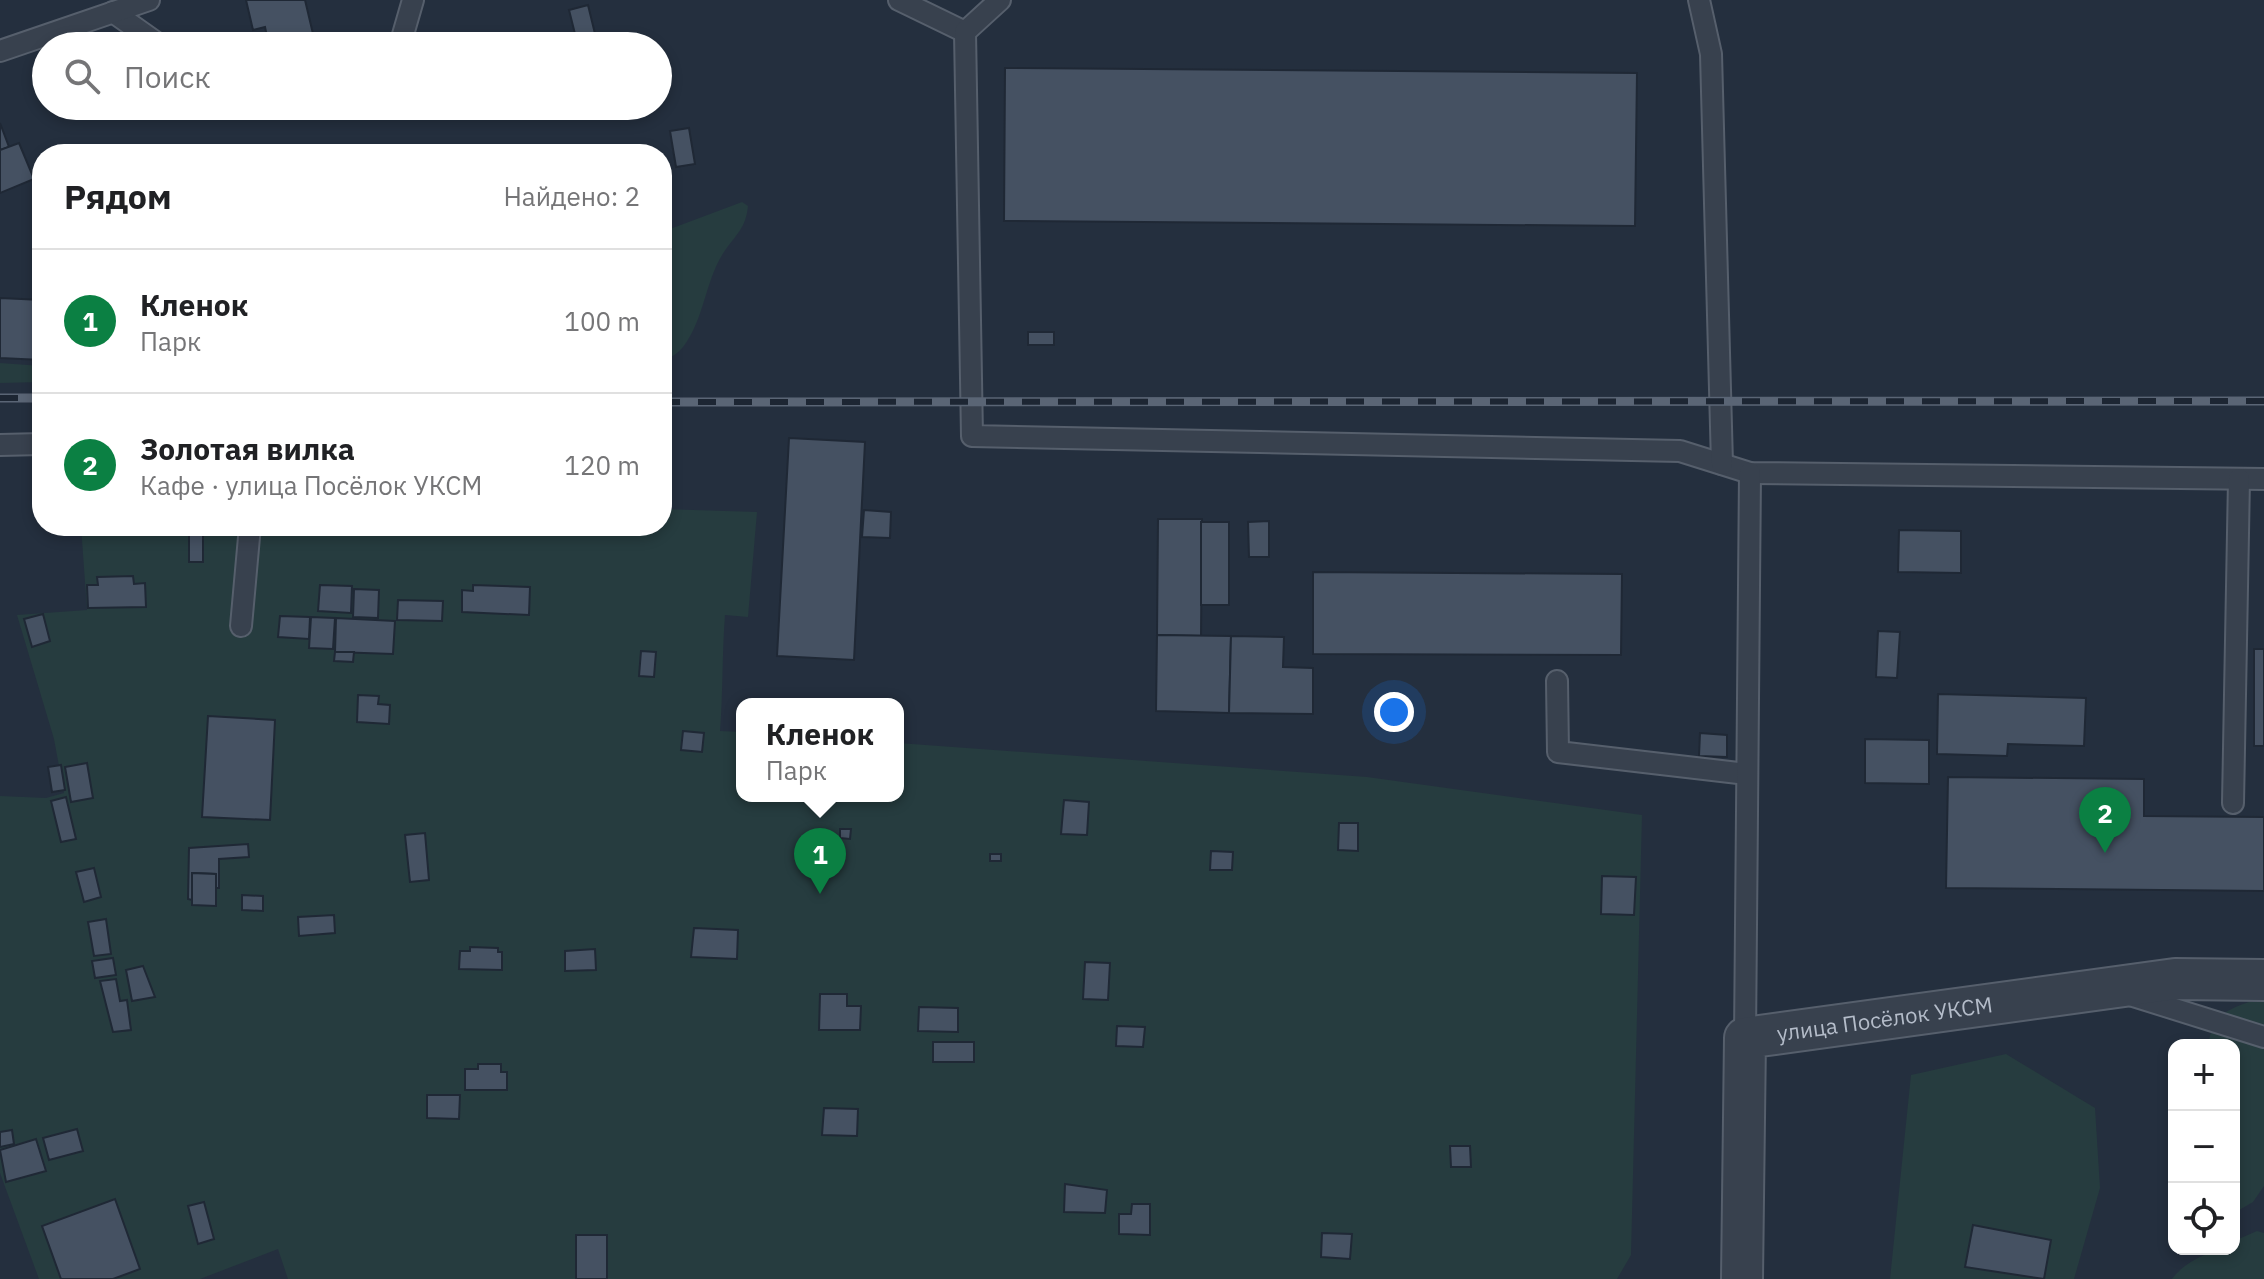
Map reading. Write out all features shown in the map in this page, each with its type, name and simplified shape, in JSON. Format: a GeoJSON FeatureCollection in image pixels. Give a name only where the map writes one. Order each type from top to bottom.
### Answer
{"type":"FeatureCollection","features":[{"type":"Feature","properties":{"kind":"street","name":"улица Посёлок УКСМ"},"geometry":{"type":"LineString","coordinates":[[1742,1279],[1745,1038],[2113,990],[2175,979],[2264,980]]}},
{"type":"Feature","properties":{"kind":"lane"},"geometry":{"type":"LineString","coordinates":[[55,32],[149,0]]}},
{"type":"Feature","properties":{"kind":"lane"},"geometry":{"type":"LineString","coordinates":[[404,32],[413,0]]}},
{"type":"Feature","properties":{"kind":"lane"},"geometry":{"type":"LineString","coordinates":[[899,0],[965,32]]}},
{"type":"Feature","properties":{"kind":"lane"},"geometry":{"type":"LineString","coordinates":[[1000,0],[965,32],[972,436],[1680,451],[1750,473],[2264,479]]}},
{"type":"Feature","properties":{"kind":"lane"},"geometry":{"type":"LineString","coordinates":[[1699,0],[1711,54],[1722,464]]}},
{"type":"Feature","properties":{"kind":"lane"},"geometry":{"type":"LineString","coordinates":[[113,12],[141,32]]}},
{"type":"Feature","properties":{"kind":"lane"},"geometry":{"type":"LineString","coordinates":[[0,51],[32,40]]}},
{"type":"Feature","properties":{"kind":"lane"},"geometry":{"type":"LineString","coordinates":[[0,445],[32,444]]}},
{"type":"Feature","properties":{"kind":"lane"},"geometry":{"type":"LineString","coordinates":[[1745,1038],[1750,473]]}},
{"type":"Feature","properties":{"kind":"lane"},"geometry":{"type":"LineString","coordinates":[[2233,803],[2239,479]]}},
{"type":"Feature","properties":{"kind":"lane"},"geometry":{"type":"LineString","coordinates":[[241,626],[249,536]]}},
{"type":"Feature","properties":{"kind":"lane"},"geometry":{"type":"LineString","coordinates":[[1557,681],[1558,752],[1747,774]]}},
{"type":"Feature","properties":{"kind":"lane"},"geometry":{"type":"LineString","coordinates":[[2113,990],[2264,1037]]}},
{"type":"Feature","properties":{"kind":"green space"},"geometry":{"type":"Polygon","coordinates":[[[742,202],[748,206],[740,230],[719,260],[690,336],[672,356],[672,228],[742,202]]]}},
{"type":"Feature","properties":{"kind":"green space"},"geometry":{"type":"Polygon","coordinates":[[[0,363],[32,365],[32,382],[0,383],[0,363]]]}},
{"type":"Feature","properties":{"kind":"green space"},"geometry":{"type":"Polygon","coordinates":[[[672,509],[757,512],[748,617],[725,615],[720,731],[736,732],[736,802],[904,802],[904,743],[1367,777],[1642,815],[1631,1255],[1617,1279],[288,1279],[278,1249],[200,1279],[39,1279],[0,1173],[0,796],[46,798],[64,793],[54,739],[17,615],[87,610],[82,536],[672,536],[672,509]]]}},
{"type":"Feature","properties":{"kind":"green space"},"geometry":{"type":"Polygon","coordinates":[[[2249,1002],[2264,1002],[2264,1186],[2253,1202],[2240,1210],[2240,1039],[2210,1039],[2216,1021],[2232,1009],[2249,1002]]]}},
{"type":"Feature","properties":{"kind":"green space"},"geometry":{"type":"Polygon","coordinates":[[[2006,1054],[2095,1108],[2100,1188],[2074,1279],[1890,1279],[1911,1075],[2006,1054]]]}},
{"type":"Feature","properties":{"kind":"green space"},"geometry":{"type":"Polygon","coordinates":[[[2257,1231],[2264,1233],[2264,1279],[2172,1279],[2206,1255],[2240,1255],[2240,1238],[2257,1231]]]}},
{"type":"Feature","properties":{"kind":"building"},"geometry":{"type":"Polygon","coordinates":[[[246,0],[305,0],[313,32],[266,32],[265,27],[253,30],[246,0]]]}},
{"type":"Feature","properties":{"kind":"building"},"geometry":{"type":"Polygon","coordinates":[[[588,5],[595,32],[574,32],[569,10],[588,5]]]}},
{"type":"Feature","properties":{"kind":"building"},"geometry":{"type":"Polygon","coordinates":[[[1005,68],[1637,73],[1635,226],[1004,221],[1005,68]]]}},
{"type":"Feature","properties":{"kind":"building"},"geometry":{"type":"Polygon","coordinates":[[[0,123],[9,147],[0,150],[0,123]]]}},
{"type":"Feature","properties":{"kind":"building"},"geometry":{"type":"Polygon","coordinates":[[[689,128],[695,164],[676,167],[670,131],[689,128]]]}},
{"type":"Feature","properties":{"kind":"building"},"geometry":{"type":"Polygon","coordinates":[[[19,143],[32,180],[0,193],[0,150],[19,143]]]}},
{"type":"Feature","properties":{"kind":"building"},"geometry":{"type":"Polygon","coordinates":[[[0,298],[32,300],[32,360],[0,358],[0,298]]]}},
{"type":"Feature","properties":{"kind":"building"},"geometry":{"type":"Polygon","coordinates":[[[1028,332],[1054,332],[1054,345],[1028,345],[1028,332]]]}},
{"type":"Feature","properties":{"kind":"building"},"geometry":{"type":"Polygon","coordinates":[[[789,438],[865,442],[854,660],[777,656],[789,438]]]}},
{"type":"Feature","properties":{"kind":"building"},"geometry":{"type":"Polygon","coordinates":[[[864,510],[891,512],[890,538],[862,537],[864,510]]]}},
{"type":"Feature","properties":{"kind":"building"},"geometry":{"type":"Polygon","coordinates":[[[1158,519],[1202,519],[1201,636],[1157,635],[1158,519]]]}},
{"type":"Feature","properties":{"kind":"building"},"geometry":{"type":"Polygon","coordinates":[[[1269,521],[1269,557],[1249,557],[1248,522],[1269,521]]]}},
{"type":"Feature","properties":{"kind":"building"},"geometry":{"type":"Polygon","coordinates":[[[1201,522],[1229,522],[1229,605],[1201,605],[1201,522]]]}},
{"type":"Feature","properties":{"kind":"building"},"geometry":{"type":"Polygon","coordinates":[[[1899,530],[1961,531],[1961,573],[1898,572],[1899,530]]]}},
{"type":"Feature","properties":{"kind":"building"},"geometry":{"type":"Polygon","coordinates":[[[189,536],[203,536],[203,562],[189,562],[189,536]]]}},
{"type":"Feature","properties":{"kind":"building"},"geometry":{"type":"Polygon","coordinates":[[[1313,572],[1622,574],[1621,655],[1313,654],[1313,572]]]}},
{"type":"Feature","properties":{"kind":"building"},"geometry":{"type":"Polygon","coordinates":[[[133,576],[134,584],[145,583],[146,607],[88,608],[87,585],[98,585],[97,577],[133,576]]]}},
{"type":"Feature","properties":{"kind":"building"},"geometry":{"type":"Polygon","coordinates":[[[320,585],[352,586],[351,613],[318,611],[320,585]]]}},
{"type":"Feature","properties":{"kind":"building"},"geometry":{"type":"Polygon","coordinates":[[[473,585],[530,587],[529,615],[462,612],[462,590],[473,591],[473,585]]]}},
{"type":"Feature","properties":{"kind":"building"},"geometry":{"type":"Polygon","coordinates":[[[354,589],[379,590],[378,618],[353,617],[354,589]]]}},
{"type":"Feature","properties":{"kind":"building"},"geometry":{"type":"Polygon","coordinates":[[[398,600],[443,601],[442,621],[397,620],[398,600]]]}},
{"type":"Feature","properties":{"kind":"building"},"geometry":{"type":"Polygon","coordinates":[[[43,614],[50,641],[32,647],[24,619],[43,614]]]}},
{"type":"Feature","properties":{"kind":"building"},"geometry":{"type":"Polygon","coordinates":[[[280,616],[310,617],[309,639],[278,637],[280,616]]]}},
{"type":"Feature","properties":{"kind":"building"},"geometry":{"type":"Polygon","coordinates":[[[311,617],[335,618],[333,649],[309,648],[311,617]]]}},
{"type":"Feature","properties":{"kind":"building"},"geometry":{"type":"Polygon","coordinates":[[[336,618],[395,621],[393,654],[335,652],[336,618]]]}},
{"type":"Feature","properties":{"kind":"building"},"geometry":{"type":"Polygon","coordinates":[[[1878,631],[1900,632],[1897,678],[1876,677],[1878,631]]]}},
{"type":"Feature","properties":{"kind":"building"},"geometry":{"type":"Polygon","coordinates":[[[1157,635],[1231,636],[1229,713],[1156,711],[1157,635]]]}},
{"type":"Feature","properties":{"kind":"building"},"geometry":{"type":"Polygon","coordinates":[[[1231,636],[1284,637],[1283,667],[1313,668],[1313,714],[1229,713],[1231,636]]]}},
{"type":"Feature","properties":{"kind":"building"},"geometry":{"type":"Polygon","coordinates":[[[2254,649],[2264,649],[2264,746],[2254,746],[2254,649]]]}},
{"type":"Feature","properties":{"kind":"building"},"geometry":{"type":"Polygon","coordinates":[[[641,651],[656,652],[654,677],[639,676],[641,651]]]}},
{"type":"Feature","properties":{"kind":"building"},"geometry":{"type":"Polygon","coordinates":[[[335,652],[354,652],[353,662],[334,661],[335,652]]]}},
{"type":"Feature","properties":{"kind":"building"},"geometry":{"type":"Polygon","coordinates":[[[1938,694],[2086,698],[2084,746],[2008,744],[2007,756],[1937,754],[1938,694]]]}},
{"type":"Feature","properties":{"kind":"building"},"geometry":{"type":"Polygon","coordinates":[[[358,695],[379,696],[378,704],[390,705],[389,724],[357,722],[358,695]]]}},
{"type":"Feature","properties":{"kind":"building"},"geometry":{"type":"Polygon","coordinates":[[[208,716],[275,720],[270,820],[202,817],[208,716]]]}},
{"type":"Feature","properties":{"kind":"building"},"geometry":{"type":"Polygon","coordinates":[[[683,731],[704,733],[702,752],[681,750],[683,731]]]}},
{"type":"Feature","properties":{"kind":"building"},"geometry":{"type":"Polygon","coordinates":[[[1700,733],[1727,735],[1727,757],[1699,756],[1700,733]]]}},
{"type":"Feature","properties":{"kind":"building"},"geometry":{"type":"Polygon","coordinates":[[[1865,739],[1929,740],[1929,784],[1865,783],[1865,739]]]}},
{"type":"Feature","properties":{"kind":"building"},"geometry":{"type":"Polygon","coordinates":[[[87,763],[93,798],[71,802],[65,767],[87,763]]]}},
{"type":"Feature","properties":{"kind":"building"},"geometry":{"type":"Polygon","coordinates":[[[61,765],[65,790],[52,792],[48,767],[61,765]]]}},
{"type":"Feature","properties":{"kind":"building"},"geometry":{"type":"Polygon","coordinates":[[[1948,777],[2144,779],[2144,816],[2264,817],[2264,891],[1946,888],[1948,777]]]}},
{"type":"Feature","properties":{"kind":"building"},"geometry":{"type":"Polygon","coordinates":[[[66,797],[76,839],[61,842],[51,801],[66,797]]]}},
{"type":"Feature","properties":{"kind":"building"},"geometry":{"type":"Polygon","coordinates":[[[1064,800],[1089,802],[1087,835],[1061,834],[1064,800]]]}},
{"type":"Feature","properties":{"kind":"building"},"geometry":{"type":"Polygon","coordinates":[[[1339,823],[1358,823],[1358,851],[1338,850],[1339,823]]]}},
{"type":"Feature","properties":{"kind":"building"},"geometry":{"type":"Polygon","coordinates":[[[840,829],[851,829],[850,839],[840,838],[840,829]]]}},
{"type":"Feature","properties":{"kind":"building"},"geometry":{"type":"Polygon","coordinates":[[[425,833],[429,880],[410,882],[405,835],[425,833]]]}},
{"type":"Feature","properties":{"kind":"building"},"geometry":{"type":"Polygon","coordinates":[[[248,844],[249,857],[219,859],[219,888],[216,888],[216,874],[192,873],[192,900],[188,899],[189,848],[248,844]]]}},
{"type":"Feature","properties":{"kind":"building"},"geometry":{"type":"Polygon","coordinates":[[[1211,851],[1233,852],[1232,870],[1210,870],[1211,851]]]}},
{"type":"Feature","properties":{"kind":"building"},"geometry":{"type":"Polygon","coordinates":[[[990,854],[1001,854],[1001,861],[990,861],[990,854]]]}},
{"type":"Feature","properties":{"kind":"building"},"geometry":{"type":"Polygon","coordinates":[[[94,868],[101,897],[84,902],[76,872],[94,868]]]}},
{"type":"Feature","properties":{"kind":"building"},"geometry":{"type":"Polygon","coordinates":[[[192,873],[216,874],[216,906],[192,905],[192,873]]]}},
{"type":"Feature","properties":{"kind":"building"},"geometry":{"type":"Polygon","coordinates":[[[1602,876],[1636,877],[1634,915],[1601,914],[1602,876]]]}},
{"type":"Feature","properties":{"kind":"building"},"geometry":{"type":"Polygon","coordinates":[[[242,895],[263,896],[263,911],[242,910],[242,895]]]}},
{"type":"Feature","properties":{"kind":"building"},"geometry":{"type":"Polygon","coordinates":[[[334,915],[335,933],[299,936],[298,917],[334,915]]]}},
{"type":"Feature","properties":{"kind":"building"},"geometry":{"type":"Polygon","coordinates":[[[106,919],[111,954],[94,956],[88,922],[106,919]]]}},
{"type":"Feature","properties":{"kind":"building"},"geometry":{"type":"Polygon","coordinates":[[[694,928],[738,930],[737,959],[691,957],[694,928]]]}},
{"type":"Feature","properties":{"kind":"building"},"geometry":{"type":"Polygon","coordinates":[[[470,947],[498,948],[498,952],[502,952],[502,970],[459,969],[460,951],[470,951],[470,947]]]}},
{"type":"Feature","properties":{"kind":"building"},"geometry":{"type":"Polygon","coordinates":[[[595,949],[596,970],[565,971],[565,951],[595,949]]]}},
{"type":"Feature","properties":{"kind":"building"},"geometry":{"type":"Polygon","coordinates":[[[113,958],[116,975],[95,978],[92,961],[113,958]]]}},
{"type":"Feature","properties":{"kind":"building"},"geometry":{"type":"Polygon","coordinates":[[[1085,962],[1110,963],[1108,1000],[1083,999],[1085,962]]]}},
{"type":"Feature","properties":{"kind":"building"},"geometry":{"type":"Polygon","coordinates":[[[143,966],[155,997],[132,1001],[126,970],[143,966]]]}},
{"type":"Feature","properties":{"kind":"building"},"geometry":{"type":"Polygon","coordinates":[[[116,979],[120,1001],[127,1000],[131,1030],[113,1032],[100,981],[116,979]]]}},
{"type":"Feature","properties":{"kind":"building"},"geometry":{"type":"Polygon","coordinates":[[[820,994],[847,994],[847,1006],[861,1006],[860,1030],[819,1030],[820,994]]]}},
{"type":"Feature","properties":{"kind":"building"},"geometry":{"type":"Polygon","coordinates":[[[919,1007],[958,1008],[958,1032],[918,1031],[919,1007]]]}},
{"type":"Feature","properties":{"kind":"building"},"geometry":{"type":"Polygon","coordinates":[[[1117,1026],[1145,1027],[1143,1047],[1116,1046],[1117,1026]]]}},
{"type":"Feature","properties":{"kind":"building"},"geometry":{"type":"Polygon","coordinates":[[[933,1042],[974,1042],[974,1062],[933,1062],[933,1042]]]}},
{"type":"Feature","properties":{"kind":"building"},"geometry":{"type":"Polygon","coordinates":[[[478,1064],[501,1064],[501,1072],[507,1072],[507,1090],[465,1090],[465,1069],[478,1069],[478,1064]]]}},
{"type":"Feature","properties":{"kind":"building"},"geometry":{"type":"Polygon","coordinates":[[[427,1095],[460,1095],[459,1119],[427,1118],[427,1095]]]}},
{"type":"Feature","properties":{"kind":"building"},"geometry":{"type":"Polygon","coordinates":[[[824,1108],[858,1109],[857,1136],[822,1135],[824,1108]]]}},
{"type":"Feature","properties":{"kind":"building"},"geometry":{"type":"Polygon","coordinates":[[[77,1129],[83,1151],[49,1160],[43,1138],[77,1129]]]}},
{"type":"Feature","properties":{"kind":"building"},"geometry":{"type":"Polygon","coordinates":[[[12,1130],[14,1144],[0,1147],[0,1132],[12,1130]]]}},
{"type":"Feature","properties":{"kind":"building"},"geometry":{"type":"Polygon","coordinates":[[[36,1139],[46,1171],[6,1182],[0,1150],[36,1139]]]}},
{"type":"Feature","properties":{"kind":"building"},"geometry":{"type":"Polygon","coordinates":[[[1450,1146],[1470,1146],[1471,1167],[1451,1167],[1450,1146]]]}},
{"type":"Feature","properties":{"kind":"building"},"geometry":{"type":"Polygon","coordinates":[[[1065,1184],[1107,1190],[1105,1213],[1064,1212],[1065,1184]]]}},
{"type":"Feature","properties":{"kind":"building"},"geometry":{"type":"Polygon","coordinates":[[[115,1199],[140,1269],[113,1279],[61,1279],[42,1226],[115,1199]]]}},
{"type":"Feature","properties":{"kind":"building"},"geometry":{"type":"Polygon","coordinates":[[[204,1202],[214,1239],[198,1244],[188,1206],[204,1202]]]}},
{"type":"Feature","properties":{"kind":"building"},"geometry":{"type":"Polygon","coordinates":[[[1132,1204],[1150,1204],[1150,1235],[1119,1234],[1119,1214],[1131,1214],[1132,1204]]]}},
{"type":"Feature","properties":{"kind":"building"},"geometry":{"type":"Polygon","coordinates":[[[1973,1225],[2051,1240],[2044,1279],[1965,1267],[1973,1225]]]}},
{"type":"Feature","properties":{"kind":"building"},"geometry":{"type":"Polygon","coordinates":[[[1322,1233],[1352,1234],[1350,1259],[1321,1257],[1322,1233]]]}},
{"type":"Feature","properties":{"kind":"building"},"geometry":{"type":"Polygon","coordinates":[[[576,1235],[607,1235],[607,1279],[576,1279],[576,1235]]]}},
{"type":"Feature","properties":{"kind":"railway"},"geometry":{"type":"LineString","coordinates":[[0,398],[32,398]]}},
{"type":"Feature","properties":{"kind":"railway"},"geometry":{"type":"LineString","coordinates":[[672,402],[2264,401]]}},
{"type":"Feature","properties":{"kind":"place","name":"Золотая вилка"},"geometry":{"type":"Point","coordinates":[2105,853]}},
{"type":"Feature","properties":{"kind":"place","name":"Кленок"},"geometry":{"type":"Point","coordinates":[820,894]}}]}
